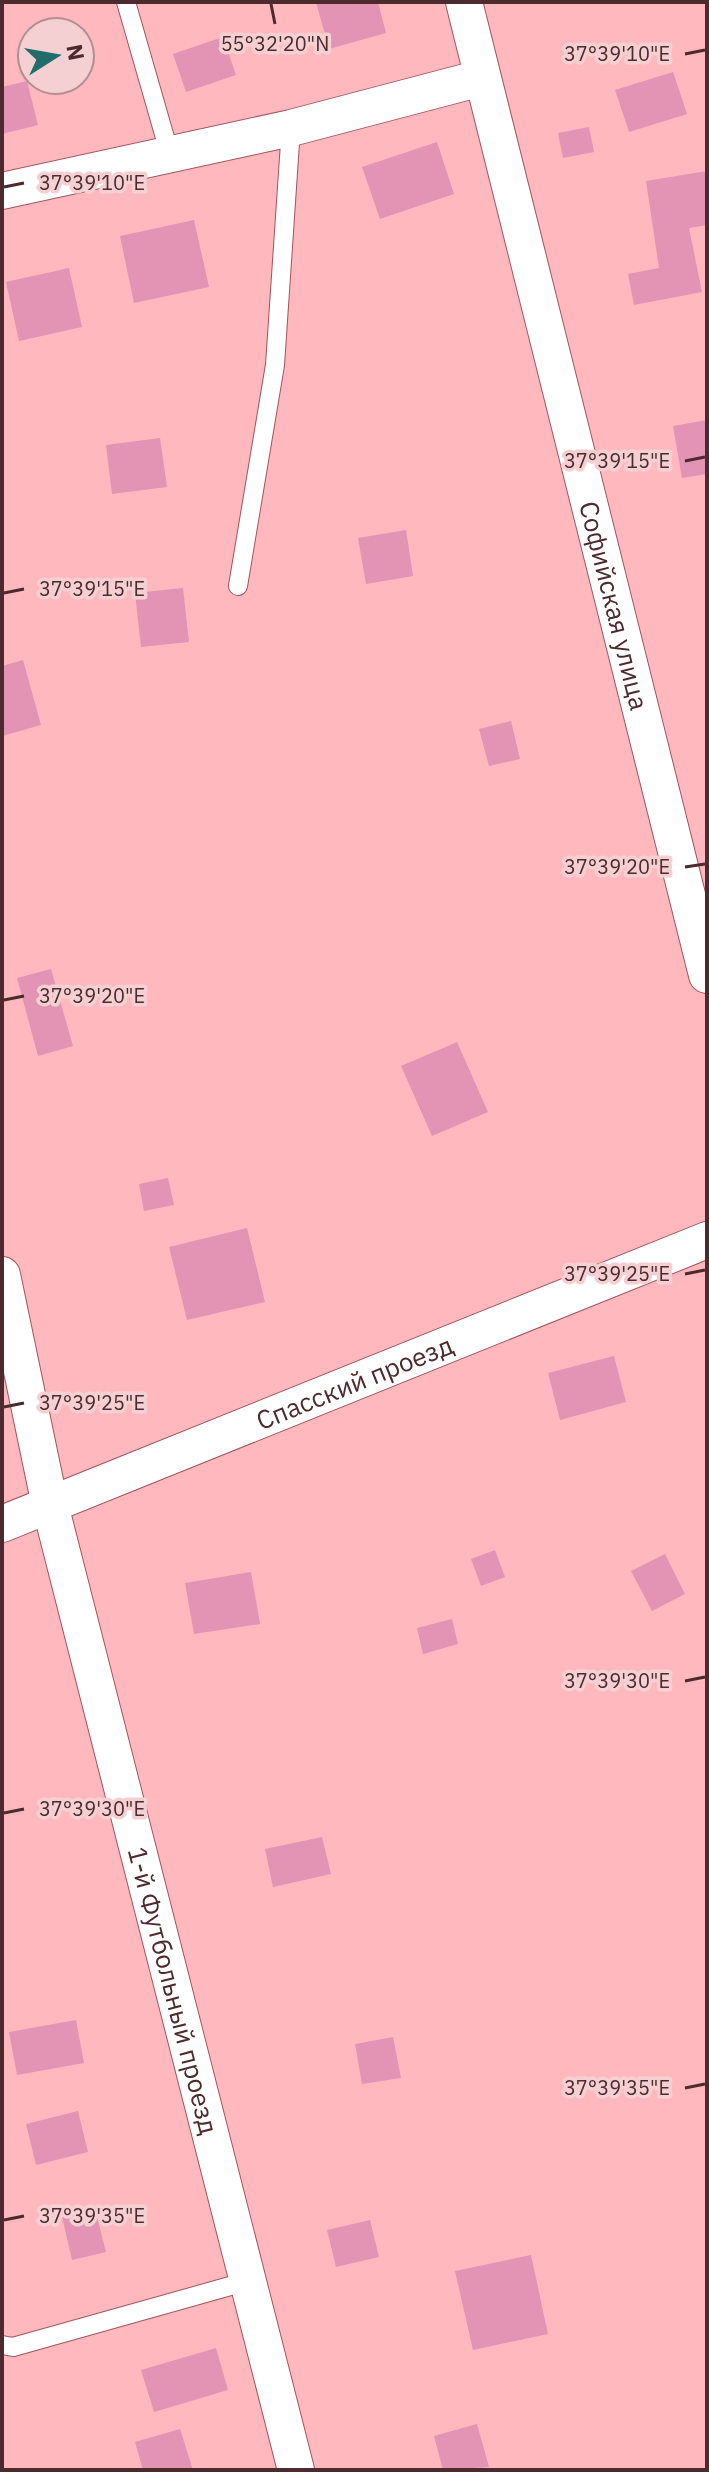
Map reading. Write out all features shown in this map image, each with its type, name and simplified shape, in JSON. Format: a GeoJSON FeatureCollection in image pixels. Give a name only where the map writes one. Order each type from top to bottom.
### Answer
{"type":"FeatureCollection","features":[{"type":"Feature","properties":{"kind":"street","name":"Софийская улица"},"geometry":{"type":"LineString","coordinates":[[464,2],[707,975]]}},
{"type":"Feature","properties":{"kind":"street"},"geometry":{"type":"LineString","coordinates":[[2,191],[291,128],[481,78]]}},
{"type":"Feature","properties":{"kind":"street","name":"Спасский проезд"},"geometry":{"type":"LineString","coordinates":[[2,1524],[707,1240]]}},
{"type":"Feature","properties":{"kind":"street","name":"1-й Футбольный проезд"},"geometry":{"type":"LineString","coordinates":[[2,1275],[50,1505],[296,2470]]}},
{"type":"Feature","properties":{"kind":"lane"},"geometry":{"type":"LineString","coordinates":[[126,2],[170,155]]}},
{"type":"Feature","properties":{"kind":"lane"},"geometry":{"type":"LineString","coordinates":[[238,586],[275,365],[291,128]]}},
{"type":"Feature","properties":{"kind":"lane"},"geometry":{"type":"LineString","coordinates":[[2,2345],[13,2347],[248,2281]]}},
{"type":"Feature","properties":{"kind":"building"},"geometry":{"type":"Polygon","coordinates":[[[316,2],[378,2],[386,33],[329,49],[316,2]]]}},
{"type":"Feature","properties":{"kind":"building"},"geometry":{"type":"Polygon","coordinates":[[[223,37],[236,75],[186,92],[173,54],[223,37]]]}},
{"type":"Feature","properties":{"kind":"building"},"geometry":{"type":"Polygon","coordinates":[[[673,72],[687,114],[629,132],[615,90],[673,72]]]}},
{"type":"Feature","properties":{"kind":"building"},"geometry":{"type":"Polygon","coordinates":[[[16,84],[16,96],[31,96],[38,125],[2,134],[2,87],[16,84]]]}},
{"type":"Feature","properties":{"kind":"building"},"geometry":{"type":"Polygon","coordinates":[[[589,127],[594,152],[563,158],[558,133],[589,127]]]}},
{"type":"Feature","properties":{"kind":"building"},"geometry":{"type":"Polygon","coordinates":[[[437,142],[454,194],[380,219],[362,167],[437,142]]]}},
{"type":"Feature","properties":{"kind":"building"},"geometry":{"type":"Polygon","coordinates":[[[707,171],[707,225],[689,228],[702,292],[634,305],[628,274],[659,268],[646,181],[707,171]]]}},
{"type":"Feature","properties":{"kind":"building"},"geometry":{"type":"Polygon","coordinates":[[[194,220],[209,287],[134,303],[120,236],[194,220]]]}},
{"type":"Feature","properties":{"kind":"building"},"geometry":{"type":"Polygon","coordinates":[[[69,268],[82,327],[19,341],[6,282],[69,268]]]}},
{"type":"Feature","properties":{"kind":"building"},"geometry":{"type":"Polygon","coordinates":[[[707,420],[707,474],[682,478],[673,426],[707,420]]]}},
{"type":"Feature","properties":{"kind":"building"},"geometry":{"type":"Polygon","coordinates":[[[160,438],[167,487],[112,494],[106,445],[160,438]]]}},
{"type":"Feature","properties":{"kind":"building"},"geometry":{"type":"Polygon","coordinates":[[[406,530],[413,576],[366,584],[358,538],[406,530]]]}},
{"type":"Feature","properties":{"kind":"building"},"geometry":{"type":"Polygon","coordinates":[[[183,588],[189,642],[141,647],[135,593],[183,588]]]}},
{"type":"Feature","properties":{"kind":"building"},"geometry":{"type":"Polygon","coordinates":[[[23,660],[41,725],[2,736],[2,666],[23,660]]]}},
{"type":"Feature","properties":{"kind":"building"},"geometry":{"type":"Polygon","coordinates":[[[511,721],[520,759],[489,766],[479,729],[511,721]]]}},
{"type":"Feature","properties":{"kind":"building"},"geometry":{"type":"Polygon","coordinates":[[[51,969],[73,1046],[38,1056],[17,978],[51,969]]]}},
{"type":"Feature","properties":{"kind":"building"},"geometry":{"type":"Polygon","coordinates":[[[457,1042],[488,1112],[432,1136],[401,1066],[457,1042]]]}},
{"type":"Feature","properties":{"kind":"building"},"geometry":{"type":"Polygon","coordinates":[[[168,1178],[174,1205],[144,1211],[139,1184],[168,1178]]]}},
{"type":"Feature","properties":{"kind":"building"},"geometry":{"type":"Polygon","coordinates":[[[247,1228],[265,1302],[187,1320],[169,1247],[247,1228]]]}},
{"type":"Feature","properties":{"kind":"building"},"geometry":{"type":"Polygon","coordinates":[[[614,1356],[626,1402],[560,1420],[548,1373],[614,1356]]]}},
{"type":"Feature","properties":{"kind":"building"},"geometry":{"type":"Polygon","coordinates":[[[495,1550],[505,1577],[481,1586],[471,1559],[495,1550]]]}},
{"type":"Feature","properties":{"kind":"building"},"geometry":{"type":"Polygon","coordinates":[[[665,1554],[685,1594],[652,1611],[631,1571],[665,1554]]]}},
{"type":"Feature","properties":{"kind":"building"},"geometry":{"type":"Polygon","coordinates":[[[251,1572],[260,1624],[194,1634],[185,1583],[251,1572]]]}},
{"type":"Feature","properties":{"kind":"building"},"geometry":{"type":"Polygon","coordinates":[[[452,1619],[458,1644],[423,1654],[417,1628],[452,1619]]]}},
{"type":"Feature","properties":{"kind":"building"},"geometry":{"type":"Polygon","coordinates":[[[322,1837],[331,1874],[273,1887],[265,1849],[322,1837]]]}},
{"type":"Feature","properties":{"kind":"building"},"geometry":{"type":"Polygon","coordinates":[[[76,2020],[84,2063],[17,2075],[9,2032],[76,2020]]]}},
{"type":"Feature","properties":{"kind":"building"},"geometry":{"type":"Polygon","coordinates":[[[393,2037],[401,2078],[362,2084],[355,2044],[393,2037]]]}},
{"type":"Feature","properties":{"kind":"building"},"geometry":{"type":"Polygon","coordinates":[[[78,2111],[88,2152],[36,2165],[26,2124],[78,2111]]]}},
{"type":"Feature","properties":{"kind":"building"},"geometry":{"type":"Polygon","coordinates":[[[95,2209],[106,2252],[72,2260],[62,2217],[95,2209]]]}},
{"type":"Feature","properties":{"kind":"building"},"geometry":{"type":"Polygon","coordinates":[[[370,2220],[379,2257],[336,2267],[327,2230],[370,2220]]]}},
{"type":"Feature","properties":{"kind":"building"},"geometry":{"type":"Polygon","coordinates":[[[531,2255],[548,2334],[473,2350],[455,2271],[531,2255]]]}},
{"type":"Feature","properties":{"kind":"building"},"geometry":{"type":"Polygon","coordinates":[[[216,2348],[228,2390],[154,2412],[141,2370],[216,2348]]]}},
{"type":"Feature","properties":{"kind":"building"},"geometry":{"type":"Polygon","coordinates":[[[477,2424],[489,2467],[443,2470],[434,2436],[477,2424]]]}},
{"type":"Feature","properties":{"kind":"building"},"geometry":{"type":"Polygon","coordinates":[[[180,2429],[193,2470],[143,2470],[135,2442],[180,2429]]]}}]}
